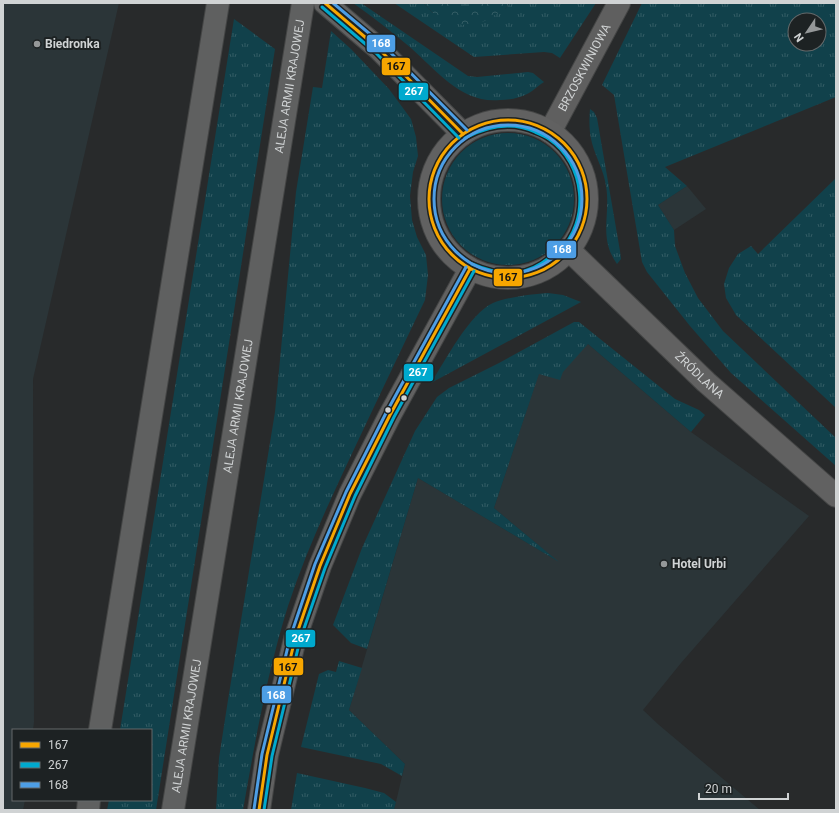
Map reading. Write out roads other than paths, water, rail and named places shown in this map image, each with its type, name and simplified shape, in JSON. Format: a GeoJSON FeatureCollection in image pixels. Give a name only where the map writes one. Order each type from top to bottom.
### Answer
{"type":"FeatureCollection","features":[{"type":"Feature","properties":{"kind":"main road"},"geometry":{"type":"LineString","coordinates":[[100,729],[218,3]]}},
{"type":"Feature","properties":{"kind":"main road","name":"ALEJA ARMII KRAJOWEJ"},"geometry":{"type":"LineString","coordinates":[[173,810],[303,3]]}},
{"type":"Feature","properties":{"kind":"street"},"geometry":{"type":"LineString","coordinates":[[325,3],[379,49],[463,134]]}},
{"type":"Feature","properties":{"kind":"street","name":"BRZOSKWINIOWA"},"geometry":{"type":"LineString","coordinates":[[550,132],[619,3]]}},
{"type":"Feature","properties":{"kind":"street"},"geometry":{"type":"LineString","coordinates":[[506,120],[521,122],[550,132],[566,147],[579,166],[585,187],[586,209],[580,231],[569,250],[553,265],[533,274],[512,278],[491,276],[470,269],[454,257],[441,242],[432,224],[429,204],[430,184],[437,165],[448,148],[463,134],[490,122],[506,120]]}},
{"type":"Feature","properties":{"kind":"street","name":"ŹRÓDLANA"},"geometry":{"type":"LineString","coordinates":[[569,250],[706,382],[836,496]]}},
{"type":"Feature","properties":{"kind":"street"},"geometry":{"type":"LineString","coordinates":[[259,810],[267,755],[295,639],[320,566],[350,494],[390,415],[470,269]]}},
{"type":"Feature","properties":{"kind":"place","name":"Biedronka"},"geometry":{"type":"Point","coordinates":[37,44]}},
{"type":"Feature","properties":{"kind":"place","name":"Hotel Urbi"},"geometry":{"type":"Point","coordinates":[664,564]}}]}
